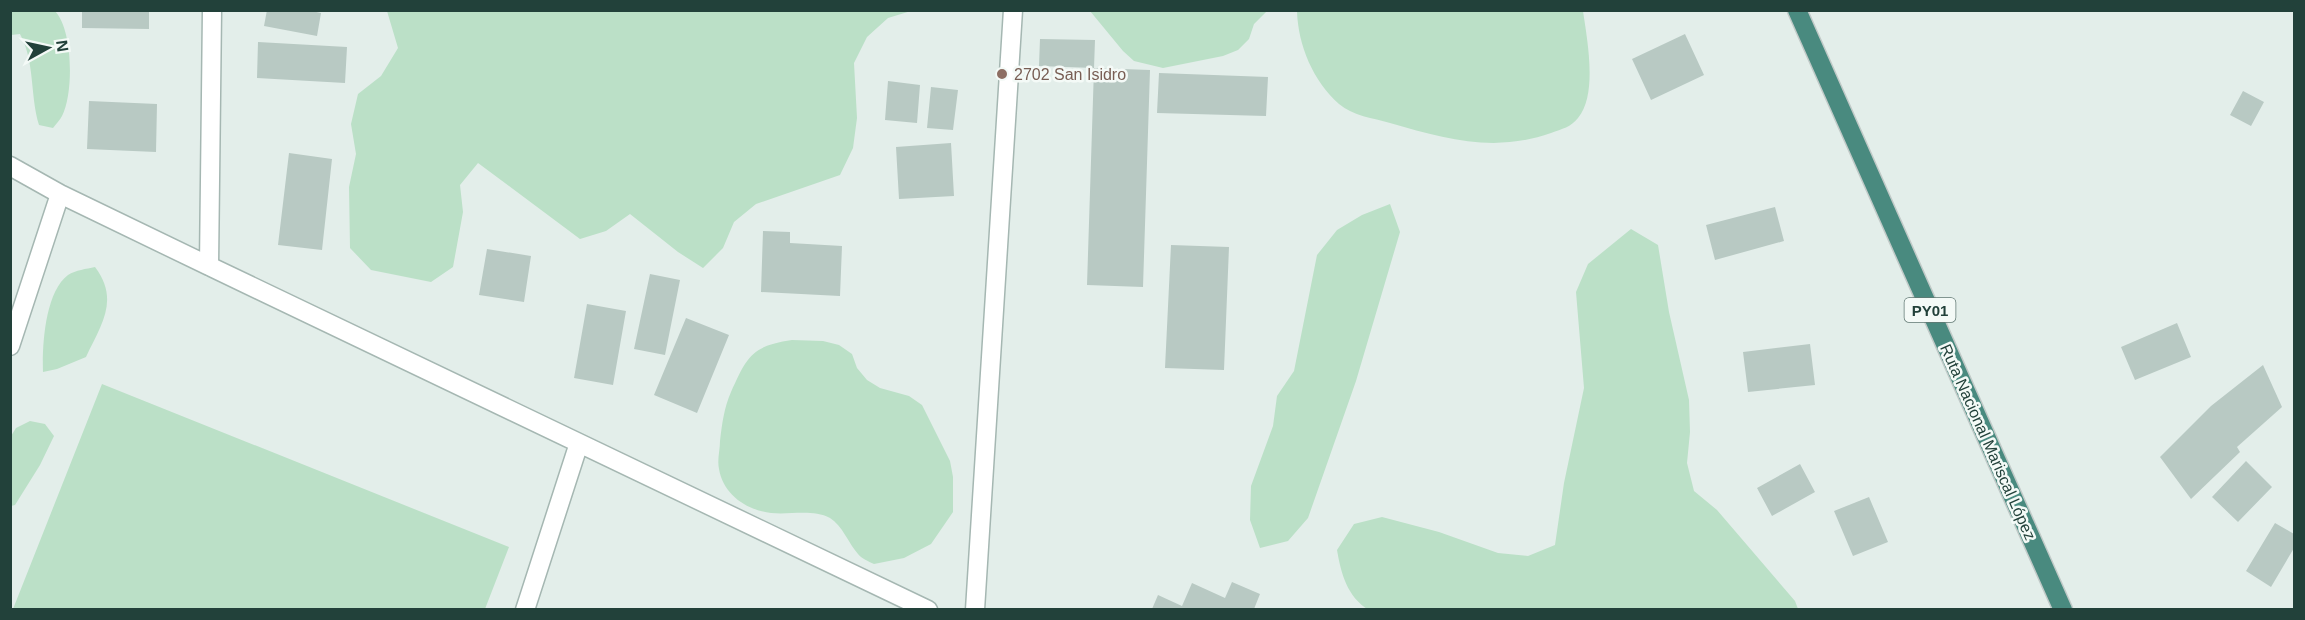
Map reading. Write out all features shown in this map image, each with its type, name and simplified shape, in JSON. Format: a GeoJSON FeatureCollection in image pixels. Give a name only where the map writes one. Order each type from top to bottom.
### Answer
{"type":"FeatureCollection","features":[{"type":"Feature","properties":{"kind":"highway","name":"Ruta Nacional Mariscal López"},"geometry":{"type":"LineString","coordinates":[[1797,10],[2063,609]]}},
{"type":"Feature","properties":{"kind":"street"},"geometry":{"type":"LineString","coordinates":[[209,266],[212,10]]}},
{"type":"Feature","properties":{"kind":"street"},"geometry":{"type":"LineString","coordinates":[[975,609],[1012,10]]}},
{"type":"Feature","properties":{"kind":"street"},"geometry":{"type":"LineString","coordinates":[[10,166],[60,194],[209,266],[928,609]]}},
{"type":"Feature","properties":{"kind":"street"},"geometry":{"type":"LineString","coordinates":[[10,346],[60,194]]}},
{"type":"Feature","properties":{"kind":"street"},"geometry":{"type":"LineString","coordinates":[[525,609],[579,443]]}},
{"type":"Feature","properties":{"kind":"green space"},"geometry":{"type":"Polygon","coordinates":[[[387,10],[911,11],[888,18],[867,37],[854,63],[857,118],[853,148],[840,175],[756,204],[734,222],[723,248],[703,268],[678,252],[630,214],[606,231],[580,239],[478,163],[460,185],[463,212],[453,267],[431,282],[371,270],[350,248],[349,187],[356,154],[351,124],[358,94],[381,76],[398,48],[387,10]]]}},
{"type":"Feature","properties":{"kind":"green space"},"geometry":{"type":"Polygon","coordinates":[[[10,11],[55,11],[61,20],[68,47],[70,78],[66,106],[61,118],[53,128],[39,125],[25,44],[20,34],[11,35],[10,11]]]}},
{"type":"Feature","properties":{"kind":"green space"},"geometry":{"type":"Polygon","coordinates":[[[1090,11],[1267,11],[1254,24],[1249,39],[1238,50],[1223,56],[1163,68],[1134,61],[1090,11]]]}},
{"type":"Feature","properties":{"kind":"green space"},"geometry":{"type":"Polygon","coordinates":[[[1297,11],[1583,11],[1589,66],[1588,95],[1584,108],[1575,121],[1563,129],[1530,139],[1490,143],[1470,142],[1430,134],[1357,114],[1339,104],[1322,85],[1315,73],[1300,37],[1297,11]]]}},
{"type":"Feature","properties":{"kind":"green space"},"geometry":{"type":"Polygon","coordinates":[[[1390,204],[1400,232],[1356,381],[1308,518],[1288,541],[1260,548],[1250,520],[1251,486],[1273,426],[1277,396],[1294,371],[1317,255],[1337,230],[1362,215],[1390,204]]]}},
{"type":"Feature","properties":{"kind":"green space"},"geometry":{"type":"Polygon","coordinates":[[[1631,229],[1658,245],[1669,312],[1689,400],[1690,432],[1687,463],[1694,491],[1717,510],[1795,601],[1798,609],[1369,610],[1361,605],[1346,584],[1337,550],[1354,524],[1382,517],[1439,532],[1498,553],[1528,556],[1555,545],[1564,483],[1584,388],[1576,292],[1588,264],[1631,229]]]}},
{"type":"Feature","properties":{"kind":"green space"},"geometry":{"type":"Polygon","coordinates":[[[95,267],[106,290],[106,312],[86,357],[43,372],[44,334],[54,294],[68,275],[95,267]]]}},
{"type":"Feature","properties":{"kind":"green space"},"geometry":{"type":"Polygon","coordinates":[[[792,340],[823,341],[839,345],[852,354],[857,368],[867,380],[880,388],[909,396],[922,405],[950,461],[953,477],[953,512],[931,544],[904,558],[874,564],[860,556],[838,525],[830,518],[816,514],[762,511],[737,499],[725,486],[721,478],[718,459],[724,416],[731,392],[752,355],[767,346],[792,340]]]}},
{"type":"Feature","properties":{"kind":"green space"},"geometry":{"type":"Polygon","coordinates":[[[102,384],[509,547],[485,609],[13,609],[102,384]]]}},
{"type":"Feature","properties":{"kind":"green space"},"geometry":{"type":"Polygon","coordinates":[[[30,421],[45,424],[54,436],[40,465],[15,505],[11,506],[11,436],[16,428],[30,421]]]}},
{"type":"Feature","properties":{"kind":"building"},"geometry":{"type":"Polygon","coordinates":[[[82,10],[149,10],[149,29],[82,28],[82,10]]]}},
{"type":"Feature","properties":{"kind":"building"},"geometry":{"type":"Polygon","coordinates":[[[267,10],[307,10],[321,13],[317,36],[264,26],[267,10]]]}},
{"type":"Feature","properties":{"kind":"building"},"geometry":{"type":"Polygon","coordinates":[[[1685,34],[1704,75],[1651,100],[1632,59],[1685,34]]]}},
{"type":"Feature","properties":{"kind":"building"},"geometry":{"type":"Polygon","coordinates":[[[1040,39],[1095,40],[1094,68],[1039,66],[1040,39]]]}},
{"type":"Feature","properties":{"kind":"building"},"geometry":{"type":"Polygon","coordinates":[[[258,42],[347,47],[345,83],[257,78],[258,42]]]}},
{"type":"Feature","properties":{"kind":"building"},"geometry":{"type":"Polygon","coordinates":[[[1094,68],[1150,70],[1143,287],[1087,285],[1094,68]]]}},
{"type":"Feature","properties":{"kind":"building"},"geometry":{"type":"Polygon","coordinates":[[[1159,73],[1268,77],[1266,116],[1157,113],[1159,73]]]}},
{"type":"Feature","properties":{"kind":"building"},"geometry":{"type":"Polygon","coordinates":[[[888,81],[920,85],[917,123],[885,120],[888,81]]]}},
{"type":"Feature","properties":{"kind":"building"},"geometry":{"type":"Polygon","coordinates":[[[931,87],[958,90],[953,130],[927,128],[931,87]]]}},
{"type":"Feature","properties":{"kind":"building"},"geometry":{"type":"Polygon","coordinates":[[[2243,91],[2264,102],[2251,126],[2230,115],[2243,91]]]}},
{"type":"Feature","properties":{"kind":"building"},"geometry":{"type":"Polygon","coordinates":[[[89,101],[157,104],[156,152],[87,149],[89,101]]]}},
{"type":"Feature","properties":{"kind":"building"},"geometry":{"type":"Polygon","coordinates":[[[951,143],[954,196],[899,199],[896,147],[951,143]]]}},
{"type":"Feature","properties":{"kind":"building"},"geometry":{"type":"Polygon","coordinates":[[[289,153],[332,159],[322,250],[278,245],[289,153]]]}},
{"type":"Feature","properties":{"kind":"building"},"geometry":{"type":"Polygon","coordinates":[[[1775,207],[1784,241],[1715,260],[1706,225],[1775,207]]]}},
{"type":"Feature","properties":{"kind":"building"},"geometry":{"type":"Polygon","coordinates":[[[763,231],[790,232],[790,243],[842,246],[840,296],[761,292],[763,231]]]}},
{"type":"Feature","properties":{"kind":"building"},"geometry":{"type":"Polygon","coordinates":[[[1171,245],[1229,247],[1224,370],[1165,368],[1171,245]]]}},
{"type":"Feature","properties":{"kind":"building"},"geometry":{"type":"Polygon","coordinates":[[[487,249],[531,256],[524,302],[479,295],[487,249]]]}},
{"type":"Feature","properties":{"kind":"building"},"geometry":{"type":"Polygon","coordinates":[[[650,274],[680,280],[665,355],[634,349],[650,274]]]}},
{"type":"Feature","properties":{"kind":"building"},"geometry":{"type":"Polygon","coordinates":[[[587,304],[626,311],[613,385],[574,378],[587,304]]]}},
{"type":"Feature","properties":{"kind":"building"},"geometry":{"type":"Polygon","coordinates":[[[686,318],[729,335],[697,413],[654,395],[686,318]]]}},
{"type":"Feature","properties":{"kind":"building"},"geometry":{"type":"Polygon","coordinates":[[[2177,323],[2191,357],[2135,380],[2121,347],[2177,323]]]}},
{"type":"Feature","properties":{"kind":"building"},"geometry":{"type":"Polygon","coordinates":[[[1810,344],[1815,385],[1748,392],[1743,352],[1810,344]]]}},
{"type":"Feature","properties":{"kind":"building"},"geometry":{"type":"Polygon","coordinates":[[[2263,365],[2282,407],[2237,447],[2240,452],[2191,499],[2160,457],[2211,406],[2263,365]]]}},
{"type":"Feature","properties":{"kind":"building"},"geometry":{"type":"Polygon","coordinates":[[[2246,461],[2272,487],[2238,522],[2212,497],[2246,461]]]}},
{"type":"Feature","properties":{"kind":"building"},"geometry":{"type":"Polygon","coordinates":[[[1800,464],[1815,492],[1772,516],[1757,488],[1800,464]]]}},
{"type":"Feature","properties":{"kind":"building"},"geometry":{"type":"Polygon","coordinates":[[[1869,497],[1888,542],[1853,556],[1834,511],[1869,497]]]}},
{"type":"Feature","properties":{"kind":"building"},"geometry":{"type":"Polygon","coordinates":[[[2275,523],[2294,534],[2294,548],[2271,587],[2246,571],[2275,523]]]}},
{"type":"Feature","properties":{"kind":"building"},"geometry":{"type":"Polygon","coordinates":[[[1232,582],[1260,594],[1254,609],[1152,609],[1158,595],[1182,606],[1192,583],[1225,598],[1232,582]]]}},
{"type":"Feature","properties":{"kind":"place","name":"2702 San Isidro"},"geometry":{"type":"Point","coordinates":[1002,74]}}]}
